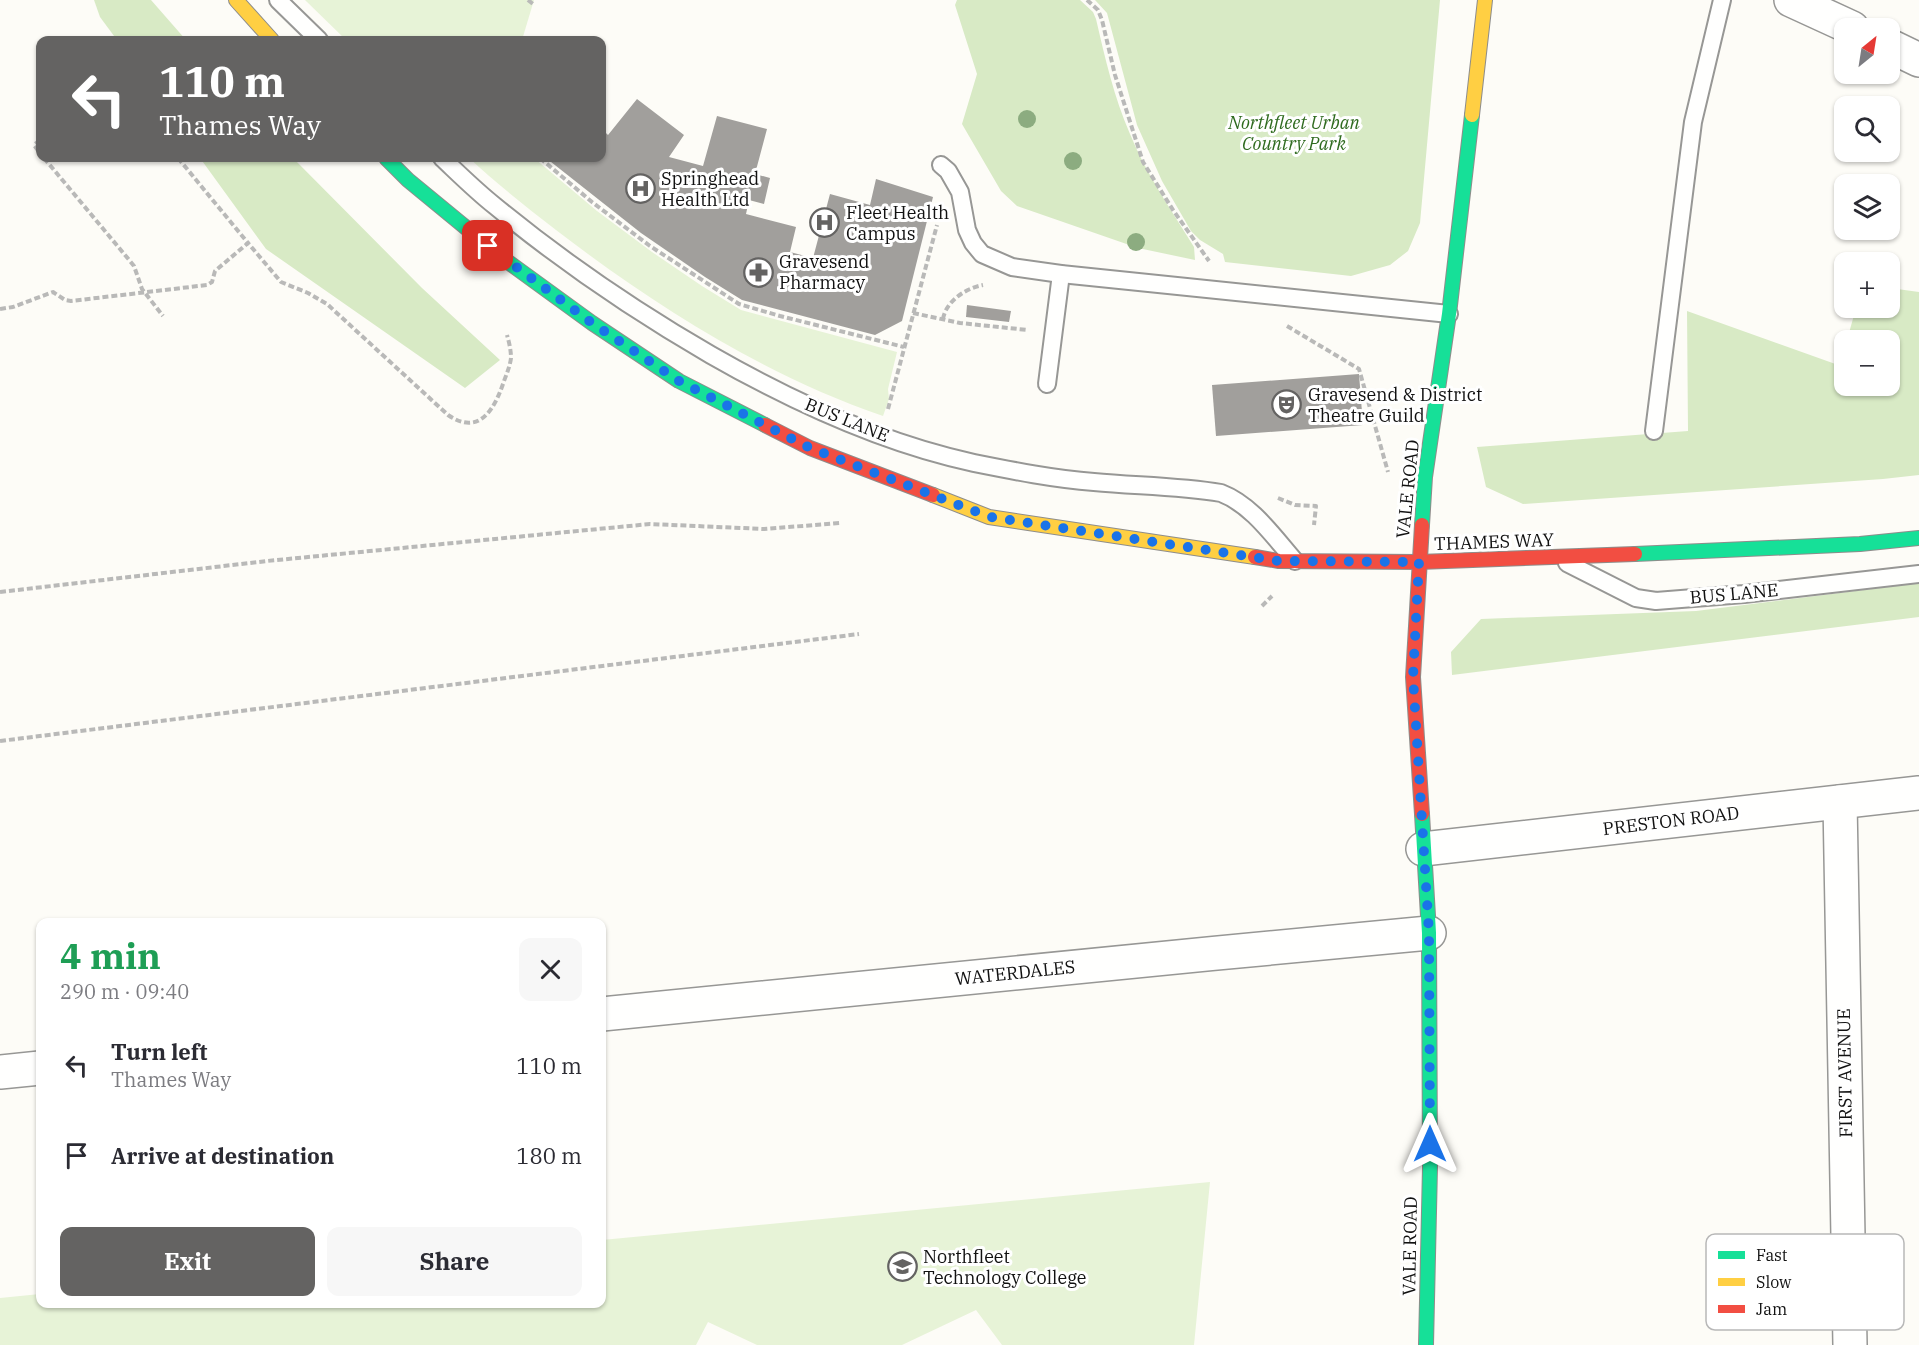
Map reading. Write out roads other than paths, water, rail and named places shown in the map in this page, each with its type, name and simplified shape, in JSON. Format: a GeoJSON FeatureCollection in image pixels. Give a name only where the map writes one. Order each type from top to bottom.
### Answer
{"type":"FeatureCollection","features":[{"type":"Feature","properties":{"kind":"main road"},"geometry":{"type":"LineString","coordinates":[[236,0],[268,36]]}},
{"type":"Feature","properties":{"kind":"main road","name":"VALE ROAD"},"geometry":{"type":"LineString","coordinates":[[1426,1345],[1430,1167],[1429,933],[1413,677],[1425,477],[1449,314],[1485,0]]}},
{"type":"Feature","properties":{"kind":"main road","name":"THAMES WAY"},"geometry":{"type":"LineString","coordinates":[[390,162],[408,180],[504,259],[592,323],[679,381],[810,448],[990,517],[1295,562],[1419,562],[1558,558],[1860,544],[1919,538]]}},
{"type":"Feature","properties":{"kind":"street"},"geometry":{"type":"LineString","coordinates":[[1791,0],[1834,20]]}},
{"type":"Feature","properties":{"kind":"street"},"geometry":{"type":"LineString","coordinates":[[1900,51],[1919,60]]}},
{"type":"Feature","properties":{"kind":"street","name":"PRESTON ROAD"},"geometry":{"type":"LineString","coordinates":[[1423,849],[1919,793]]}},
{"type":"Feature","properties":{"kind":"street","name":"FIRST AVENUE"},"geometry":{"type":"LineString","coordinates":[[1840,802],[1848,1234]]}},
{"type":"Feature","properties":{"kind":"street","name":"WATERDALES"},"geometry":{"type":"LineString","coordinates":[[606,1014],[859,990],[1246,949],[1429,933]]}},
{"type":"Feature","properties":{"kind":"street"},"geometry":{"type":"LineString","coordinates":[[0,1072],[36,1068]]}},
{"type":"Feature","properties":{"kind":"street","name":"FIRST AVENUE"},"geometry":{"type":"LineString","coordinates":[[1850,1330],[1850,1345]]}},
{"type":"Feature","properties":{"kind":"lane"},"geometry":{"type":"LineString","coordinates":[[278,0],[315,36]]}},
{"type":"Feature","properties":{"kind":"lane"},"geometry":{"type":"LineString","coordinates":[[1654,431],[1694,122],[1722,0]]}},
{"type":"Feature","properties":{"kind":"lane","name":"BUS LANE"},"geometry":{"type":"LineString","coordinates":[[445,162],[493,205],[615,296],[747,375],[808,406],[920,449],[971,462],[1025,473],[1093,482],[1221,493],[1249,509],[1295,562]]}},
{"type":"Feature","properties":{"kind":"lane"},"geometry":{"type":"LineString","coordinates":[[941,165],[946,168],[958,188],[967,230],[973,243],[982,254],[1012,267],[1449,314]]}},
{"type":"Feature","properties":{"kind":"lane"},"geometry":{"type":"LineString","coordinates":[[1047,384],[1061,274]]}},
{"type":"Feature","properties":{"kind":"lane","name":"BUS LANE"},"geometry":{"type":"LineString","coordinates":[[1558,558],[1631,596],[1656,601],[1744,594],[1919,574]]}},
{"type":"Feature","properties":{"kind":"place","name":"Springhead Health Ltd"},"geometry":{"type":"Point","coordinates":[640,189]}},
{"type":"Feature","properties":{"kind":"place","name":"Fleet Health Campus"},"geometry":{"type":"Point","coordinates":[825,223]}},
{"type":"Feature","properties":{"kind":"place","name":"Gravesend Pharmacy"},"geometry":{"type":"Point","coordinates":[758,272]}},
{"type":"Feature","properties":{"kind":"place","name":"Gravesend & District Theatre Guild"},"geometry":{"type":"Point","coordinates":[1287,405]}},
{"type":"Feature","properties":{"kind":"place","name":"Northfleet Technology College"},"geometry":{"type":"Point","coordinates":[902,1267]}},
{"type":"Feature","properties":{"kind":"park label","name":"Northfleet Urban Country Park"},"geometry":{"type":"Point","coordinates":[1294,133]}}]}
